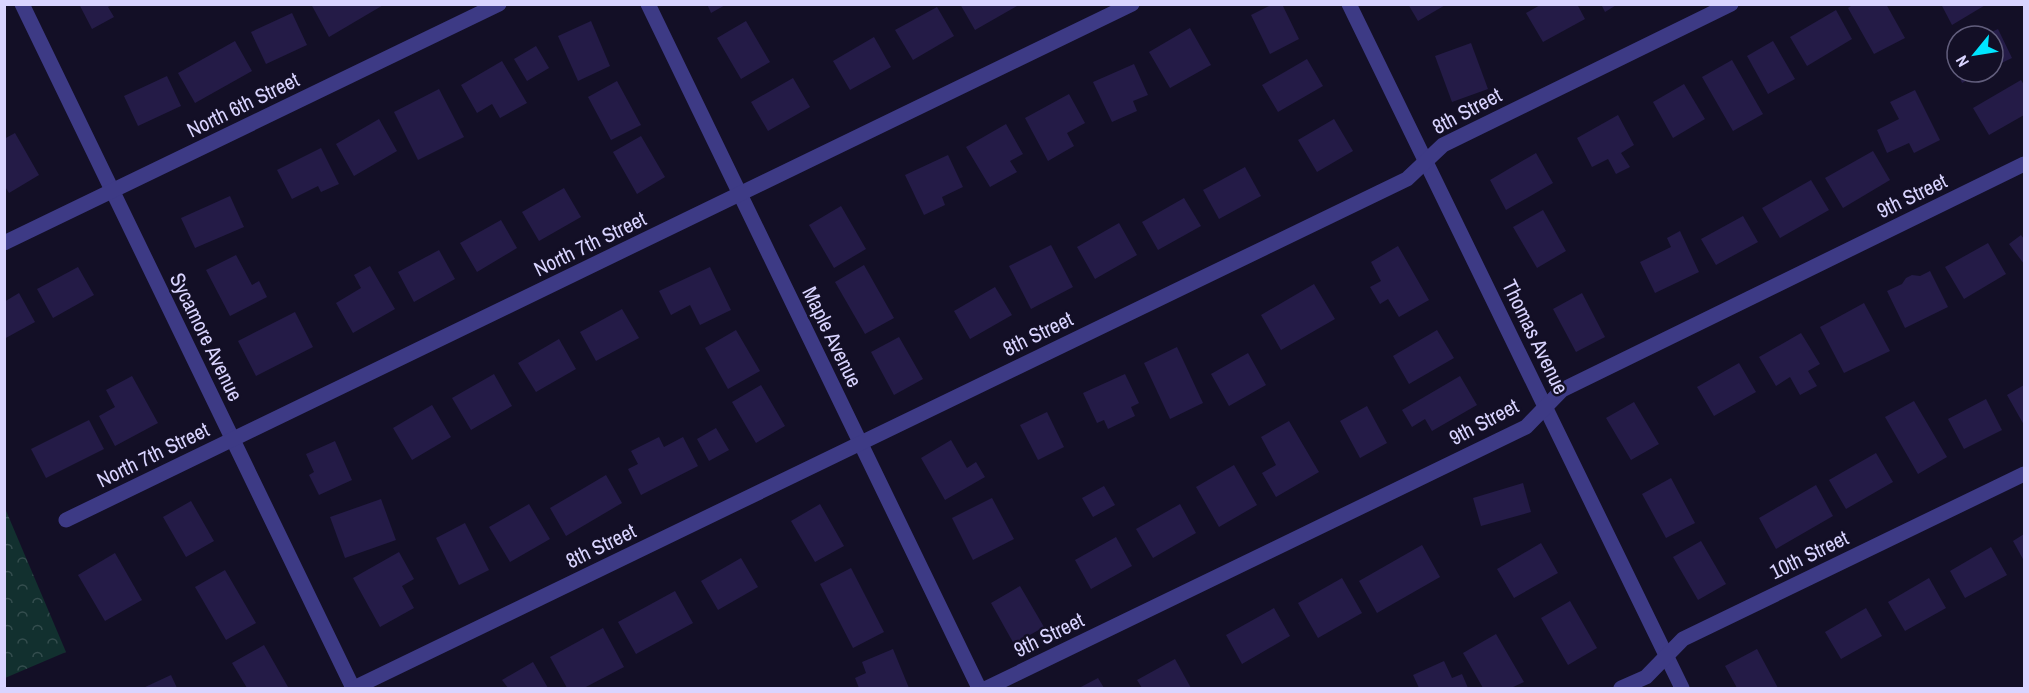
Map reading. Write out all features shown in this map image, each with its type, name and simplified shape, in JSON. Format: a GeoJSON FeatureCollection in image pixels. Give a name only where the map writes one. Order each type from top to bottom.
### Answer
{"type":"FeatureCollection","features":[{"type":"Feature","properties":{"kind":"street","name":"Sycamore Avenue"},"geometry":{"type":"LineString","coordinates":[[22,4],[353,688]]}},
{"type":"Feature","properties":{"kind":"street","name":"North 6th Street"},"geometry":{"type":"LineString","coordinates":[[4,243],[499,4]]}},
{"type":"Feature","properties":{"kind":"street","name":"Maple Avenue"},"geometry":{"type":"LineString","coordinates":[[648,4],[979,688]]}},
{"type":"Feature","properties":{"kind":"street","name":"North 7th Street"},"geometry":{"type":"LineString","coordinates":[[66,520],[1132,4]]}},
{"type":"Feature","properties":{"kind":"street","name":"Thomas Avenue"},"geometry":{"type":"LineString","coordinates":[[1349,4],[1682,688]]}},
{"type":"Feature","properties":{"kind":"street","name":"8th Street"},"geometry":{"type":"LineString","coordinates":[[353,688],[1407,179],[1443,145],[1731,4]]}},
{"type":"Feature","properties":{"kind":"street","name":"9th Street"},"geometry":{"type":"LineString","coordinates":[[987,688],[1526,427],[1562,390],[2025,164]]}},
{"type":"Feature","properties":{"kind":"street","name":"10th Street"},"geometry":{"type":"LineString","coordinates":[[1621,688],[1646,676],[1683,639],[2025,474]]}},
{"type":"Feature","properties":{"kind":"green space"},"geometry":{"type":"Polygon","coordinates":[[[4,506],[66,652],[5,678],[4,678],[4,506]]]}},
{"type":"Feature","properties":{"kind":"building"},"geometry":{"type":"Polygon","coordinates":[[[79,4],[114,4],[108,7],[114,17],[92,29],[79,4]]]}},
{"type":"Feature","properties":{"kind":"building"},"geometry":{"type":"Polygon","coordinates":[[[311,4],[385,4],[329,37],[311,4]]]}},
{"type":"Feature","properties":{"kind":"building"},"geometry":{"type":"Polygon","coordinates":[[[707,4],[727,4],[711,13],[707,4]]]}},
{"type":"Feature","properties":{"kind":"building"},"geometry":{"type":"Polygon","coordinates":[[[960,4],[1016,4],[1017,6],[975,30],[960,4]]]}},
{"type":"Feature","properties":{"kind":"building"},"geometry":{"type":"Polygon","coordinates":[[[1273,4],[1282,4],[1299,39],[1270,54],[1251,15],[1273,4]]]}},
{"type":"Feature","properties":{"kind":"building"},"geometry":{"type":"Polygon","coordinates":[[[1408,4],[1447,4],[1418,21],[1408,4]]]}},
{"type":"Feature","properties":{"kind":"building"},"geometry":{"type":"Polygon","coordinates":[[[1542,4],[1577,4],[1585,19],[1543,42],[1526,13],[1542,4]]]}},
{"type":"Feature","properties":{"kind":"building"},"geometry":{"type":"Polygon","coordinates":[[[1601,4],[1618,4],[1605,12],[1601,4]]]}},
{"type":"Feature","properties":{"kind":"building"},"geometry":{"type":"Polygon","coordinates":[[[1854,4],[1886,4],[1905,38],[1874,54],[1848,8],[1854,4]]]}},
{"type":"Feature","properties":{"kind":"building"},"geometry":{"type":"Polygon","coordinates":[[[1941,4],[1987,4],[1954,24],[1951,24],[1941,4]]]}},
{"type":"Feature","properties":{"kind":"building"},"geometry":{"type":"Polygon","coordinates":[[[937,7],[954,36],[913,60],[895,30],[937,7]]]}},
{"type":"Feature","properties":{"kind":"building"},"geometry":{"type":"Polygon","coordinates":[[[1836,10],[1852,39],[1807,66],[1790,37],[1836,10]]]}},
{"type":"Feature","properties":{"kind":"building"},"geometry":{"type":"Polygon","coordinates":[[[292,13],[307,45],[266,64],[251,32],[292,13]]]}},
{"type":"Feature","properties":{"kind":"building"},"geometry":{"type":"Polygon","coordinates":[[[591,21],[610,66],[578,81],[558,36],[591,21]]]}},
{"type":"Feature","properties":{"kind":"building"},"geometry":{"type":"Polygon","coordinates":[[[746,21],[770,62],[741,79],[717,38],[746,21]]]}},
{"type":"Feature","properties":{"kind":"building"},"geometry":{"type":"Polygon","coordinates":[[[1190,28],[1211,65],[1170,88],[1149,52],[1190,28]]]}},
{"type":"Feature","properties":{"kind":"building"},"geometry":{"type":"Polygon","coordinates":[[[874,37],[891,67],[850,90],[833,61],[874,37]]]}},
{"type":"Feature","properties":{"kind":"building"},"geometry":{"type":"Polygon","coordinates":[[[235,41],[252,71],[195,103],[178,73],[235,41]]]}},
{"type":"Feature","properties":{"kind":"building"},"geometry":{"type":"Polygon","coordinates":[[[1773,41],[1795,79],[1768,94],[1747,56],[1773,41]]]}},
{"type":"Feature","properties":{"kind":"building"},"geometry":{"type":"Polygon","coordinates":[[[1471,43],[1488,89],[1452,102],[1435,56],[1471,43]]]}},
{"type":"Feature","properties":{"kind":"building"},"geometry":{"type":"Polygon","coordinates":[[[2005,44],[2012,58],[2005,61],[2005,44]]]}},
{"type":"Feature","properties":{"kind":"building"},"geometry":{"type":"Polygon","coordinates":[[[536,46],[549,68],[527,81],[514,59],[536,46]]]}},
{"type":"Feature","properties":{"kind":"building"},"geometry":{"type":"Polygon","coordinates":[[[1307,59],[1323,86],[1278,112],[1262,85],[1307,59]]]}},
{"type":"Feature","properties":{"kind":"building"},"geometry":{"type":"Polygon","coordinates":[[[1732,60],[1763,114],[1733,131],[1702,77],[1732,60]]]}},
{"type":"Feature","properties":{"kind":"building"},"geometry":{"type":"Polygon","coordinates":[[[502,61],[527,103],[500,118],[492,104],[477,113],[461,85],[502,61]]]}},
{"type":"Feature","properties":{"kind":"building"},"geometry":{"type":"Polygon","coordinates":[[[1134,64],[1148,95],[1133,101],[1137,111],[1112,122],[1093,82],[1134,64]]]}},
{"type":"Feature","properties":{"kind":"building"},"geometry":{"type":"Polygon","coordinates":[[[167,76],[181,106],[138,126],[124,96],[167,76]]]}},
{"type":"Feature","properties":{"kind":"building"},"geometry":{"type":"Polygon","coordinates":[[[793,78],[810,107],[768,131],[751,102],[793,78]]]}},
{"type":"Feature","properties":{"kind":"building"},"geometry":{"type":"Polygon","coordinates":[[[2021,80],[2024,85],[2024,115],[1989,135],[1973,108],[2021,80]]]}},
{"type":"Feature","properties":{"kind":"building"},"geometry":{"type":"Polygon","coordinates":[[[617,81],[641,125],[611,140],[588,97],[617,81]]]}},
{"type":"Feature","properties":{"kind":"building"},"geometry":{"type":"Polygon","coordinates":[[[1684,84],[1705,119],[1673,138],[1653,102],[1684,84]]]}},
{"type":"Feature","properties":{"kind":"building"},"geometry":{"type":"Polygon","coordinates":[[[439,89],[464,137],[418,160],[394,112],[439,89]]]}},
{"type":"Feature","properties":{"kind":"building"},"geometry":{"type":"Polygon","coordinates":[[[1915,90],[1940,140],[1914,153],[1909,143],[1887,153],[1877,130],[1899,119],[1890,102],[1915,90]]]}},
{"type":"Feature","properties":{"kind":"building"},"geometry":{"type":"Polygon","coordinates":[[[1069,94],[1085,123],[1067,133],[1074,146],[1048,161],[1025,118],[1069,94]]]}},
{"type":"Feature","properties":{"kind":"building"},"geometry":{"type":"Polygon","coordinates":[[[1618,115],[1634,145],[1621,153],[1630,167],[1616,174],[1608,159],[1592,167],[1577,138],[1618,115]]]}},
{"type":"Feature","properties":{"kind":"building"},"geometry":{"type":"Polygon","coordinates":[[[379,119],[397,151],[354,176],[336,144],[379,119]]]}},
{"type":"Feature","properties":{"kind":"building"},"geometry":{"type":"Polygon","coordinates":[[[1334,119],[1353,151],[1317,172],[1298,140],[1334,119]]]}},
{"type":"Feature","properties":{"kind":"building"},"geometry":{"type":"Polygon","coordinates":[[[1006,124],[1023,154],[1010,161],[1017,172],[990,187],[966,147],[1006,124]]]}},
{"type":"Feature","properties":{"kind":"building"},"geometry":{"type":"Polygon","coordinates":[[[15,133],[39,175],[9,193],[4,185],[4,139],[15,133]]]}},
{"type":"Feature","properties":{"kind":"building"},"geometry":{"type":"Polygon","coordinates":[[[641,136],[665,177],[637,194],[613,152],[641,136]]]}},
{"type":"Feature","properties":{"kind":"building"},"geometry":{"type":"Polygon","coordinates":[[[321,148],[339,184],[321,192],[318,186],[292,199],[277,170],[321,148]]]}},
{"type":"Feature","properties":{"kind":"building"},"geometry":{"type":"Polygon","coordinates":[[[1873,151],[1890,180],[1843,208],[1825,178],[1873,151]]]}},
{"type":"Feature","properties":{"kind":"building"},"geometry":{"type":"Polygon","coordinates":[[[1536,153],[1553,183],[1506,210],[1490,180],[1536,153]]]}},
{"type":"Feature","properties":{"kind":"building"},"geometry":{"type":"Polygon","coordinates":[[[948,155],[963,187],[942,197],[945,205],[924,215],[905,175],[948,155]]]}},
{"type":"Feature","properties":{"kind":"building"},"geometry":{"type":"Polygon","coordinates":[[[1245,167],[1261,196],[1219,219],[1203,190],[1245,167]]]}},
{"type":"Feature","properties":{"kind":"building"},"geometry":{"type":"Polygon","coordinates":[[[1811,180],[1829,210],[1780,238],[1762,208],[1811,180]]]}},
{"type":"Feature","properties":{"kind":"building"},"geometry":{"type":"Polygon","coordinates":[[[564,188],[581,217],[539,241],[522,212],[564,188]]]}},
{"type":"Feature","properties":{"kind":"building"},"geometry":{"type":"Polygon","coordinates":[[[230,196],[244,227],[195,248],[181,218],[230,196]]]}},
{"type":"Feature","properties":{"kind":"building"},"geometry":{"type":"Polygon","coordinates":[[[1184,198],[1201,226],[1158,250],[1142,222],[1184,198]]]}},
{"type":"Feature","properties":{"kind":"building"},"geometry":{"type":"Polygon","coordinates":[[[841,206],[866,249],[834,268],[809,225],[841,206]]]}},
{"type":"Feature","properties":{"kind":"building"},"geometry":{"type":"Polygon","coordinates":[[[1543,210],[1566,251],[1537,268],[1513,227],[1543,210]]]}},
{"type":"Feature","properties":{"kind":"building"},"geometry":{"type":"Polygon","coordinates":[[[1743,216],[1758,242],[1716,265],[1701,239],[1743,216]]]}},
{"type":"Feature","properties":{"kind":"building"},"geometry":{"type":"Polygon","coordinates":[[[501,220],[517,248],[477,272],[460,243],[501,220]]]}},
{"type":"Feature","properties":{"kind":"building"},"geometry":{"type":"Polygon","coordinates":[[[1119,223],[1137,255],[1095,279],[1077,247],[1119,223]]]}},
{"type":"Feature","properties":{"kind":"building"},"geometry":{"type":"Polygon","coordinates":[[[1680,231],[1699,272],[1655,293],[1640,262],[1671,247],[1667,238],[1680,231]]]}},
{"type":"Feature","properties":{"kind":"building"},"geometry":{"type":"Polygon","coordinates":[[[2021,235],[2024,239],[2024,264],[2009,244],[2021,235]]]}},
{"type":"Feature","properties":{"kind":"building"},"geometry":{"type":"Polygon","coordinates":[[[1988,243],[2006,274],[1964,299],[1945,267],[1988,243]]]}},
{"type":"Feature","properties":{"kind":"building"},"geometry":{"type":"Polygon","coordinates":[[[1051,245],[1073,287],[1031,309],[1009,266],[1051,245]]]}},
{"type":"Feature","properties":{"kind":"building"},"geometry":{"type":"Polygon","coordinates":[[[1398,246],[1429,300],[1399,317],[1388,299],[1380,304],[1370,287],[1381,281],[1371,262],[1398,246]]]}},
{"type":"Feature","properties":{"kind":"building"},"geometry":{"type":"Polygon","coordinates":[[[439,250],[455,279],[414,302],[398,272],[439,250]]]}},
{"type":"Feature","properties":{"kind":"building"},"geometry":{"type":"Polygon","coordinates":[[[236,255],[252,285],[259,281],[267,297],[230,316],[206,270],[236,255]]]}},
{"type":"Feature","properties":{"kind":"building"},"geometry":{"type":"Polygon","coordinates":[[[864,265],[894,318],[865,334],[835,282],[864,265]]]}},
{"type":"Feature","properties":{"kind":"building"},"geometry":{"type":"Polygon","coordinates":[[[370,266],[395,309],[353,333],[336,303],[361,288],[354,275],[370,266]]]}},
{"type":"Feature","properties":{"kind":"building"},"geometry":{"type":"Polygon","coordinates":[[[78,267],[94,295],[53,318],[37,289],[78,267]]]}},
{"type":"Feature","properties":{"kind":"building"},"geometry":{"type":"Polygon","coordinates":[[[710,267],[731,310],[700,325],[690,305],[671,315],[659,291],[710,267]]]}},
{"type":"Feature","properties":{"kind":"building"},"geometry":{"type":"Polygon","coordinates":[[[1930,271],[1948,307],[1905,328],[1887,291],[1902,284],[1912,275],[1920,276],[1930,271]]]}},
{"type":"Feature","properties":{"kind":"building"},"geometry":{"type":"Polygon","coordinates":[[[1314,284],[1335,319],[1281,350],[1261,315],[1314,284]]]}},
{"type":"Feature","properties":{"kind":"building"},"geometry":{"type":"Polygon","coordinates":[[[995,287],[1012,315],[970,339],[954,311],[995,287]]]}},
{"type":"Feature","properties":{"kind":"building"},"geometry":{"type":"Polygon","coordinates":[[[19,293],[35,322],[4,339],[4,302],[19,293]]]}},
{"type":"Feature","properties":{"kind":"building"},"geometry":{"type":"Polygon","coordinates":[[[1582,293],[1605,337],[1576,352],[1553,309],[1582,293]]]}},
{"type":"Feature","properties":{"kind":"building"},"geometry":{"type":"Polygon","coordinates":[[[1864,303],[1890,351],[1844,373],[1820,327],[1864,303]]]}},
{"type":"Feature","properties":{"kind":"building"},"geometry":{"type":"Polygon","coordinates":[[[622,309],[639,338],[596,361],[580,332],[622,309]]]}},
{"type":"Feature","properties":{"kind":"building"},"geometry":{"type":"Polygon","coordinates":[[[295,312],[313,347],[256,376],[238,341],[295,312]]]}},
{"type":"Feature","properties":{"kind":"building"},"geometry":{"type":"Polygon","coordinates":[[[736,330],[760,371],[728,389],[705,348],[736,330]]]}},
{"type":"Feature","properties":{"kind":"building"},"geometry":{"type":"Polygon","coordinates":[[[1437,330],[1454,358],[1409,384],[1393,356],[1437,330]]]}},
{"type":"Feature","properties":{"kind":"building"},"geometry":{"type":"Polygon","coordinates":[[[1801,333],[1820,364],[1808,371],[1817,386],[1800,395],[1790,377],[1776,386],[1759,357],[1801,333]]]}},
{"type":"Feature","properties":{"kind":"building"},"geometry":{"type":"Polygon","coordinates":[[[899,337],[923,379],[894,395],[871,352],[899,337]]]}},
{"type":"Feature","properties":{"kind":"building"},"geometry":{"type":"Polygon","coordinates":[[[559,339],[576,369],[536,392],[518,363],[559,339]]]}},
{"type":"Feature","properties":{"kind":"building"},"geometry":{"type":"Polygon","coordinates":[[[1177,347],[1203,403],[1170,419],[1144,363],[1177,347]]]}},
{"type":"Feature","properties":{"kind":"building"},"geometry":{"type":"Polygon","coordinates":[[[1248,353],[1266,385],[1229,406],[1211,374],[1248,353]]]}},
{"type":"Feature","properties":{"kind":"building"},"geometry":{"type":"Polygon","coordinates":[[[1739,363],[1756,392],[1714,416],[1697,387],[1739,363]]]}},
{"type":"Feature","properties":{"kind":"building"},"geometry":{"type":"Polygon","coordinates":[[[494,374],[512,406],[471,430],[452,398],[494,374]]]}},
{"type":"Feature","properties":{"kind":"building"},"geometry":{"type":"Polygon","coordinates":[[[1125,374],[1139,403],[1131,407],[1135,416],[1108,429],[1104,420],[1097,423],[1083,393],[1125,374]]]}},
{"type":"Feature","properties":{"kind":"building"},"geometry":{"type":"Polygon","coordinates":[[[132,376],[158,423],[115,446],[99,416],[115,407],[106,390],[132,376]]]}},
{"type":"Feature","properties":{"kind":"building"},"geometry":{"type":"Polygon","coordinates":[[[1460,376],[1477,405],[1432,431],[1425,419],[1412,427],[1402,410],[1460,376]]]}},
{"type":"Feature","properties":{"kind":"building"},"geometry":{"type":"Polygon","coordinates":[[[761,385],[785,426],[756,443],[732,402],[761,385]]]}},
{"type":"Feature","properties":{"kind":"building"},"geometry":{"type":"Polygon","coordinates":[[[2024,385],[2024,425],[2007,395],[2024,385]]]}},
{"type":"Feature","properties":{"kind":"building"},"geometry":{"type":"Polygon","coordinates":[[[1986,399],[2002,430],[1964,449],[1948,419],[1986,399]]]}},
{"type":"Feature","properties":{"kind":"building"},"geometry":{"type":"Polygon","coordinates":[[[1914,401],[1947,457],[1918,474],[1885,417],[1914,401]]]}},
{"type":"Feature","properties":{"kind":"building"},"geometry":{"type":"Polygon","coordinates":[[[1634,402],[1659,444],[1631,460],[1606,418],[1634,402]]]}},
{"type":"Feature","properties":{"kind":"building"},"geometry":{"type":"Polygon","coordinates":[[[432,405],[451,437],[412,460],[393,428],[432,405]]]}},
{"type":"Feature","properties":{"kind":"building"},"geometry":{"type":"Polygon","coordinates":[[[1367,406],[1387,443],[1360,458],[1340,421],[1367,406]]]}},
{"type":"Feature","properties":{"kind":"building"},"geometry":{"type":"Polygon","coordinates":[[[1047,412],[1064,447],[1038,460],[1020,425],[1047,412]]]}},
{"type":"Feature","properties":{"kind":"building"},"geometry":{"type":"Polygon","coordinates":[[[89,420],[104,449],[46,478],[31,449],[89,420]]]}},
{"type":"Feature","properties":{"kind":"building"},"geometry":{"type":"Polygon","coordinates":[[[1289,421],[1319,472],[1276,497],[1262,473],[1276,465],[1261,437],[1289,421]]]}},
{"type":"Feature","properties":{"kind":"building"},"geometry":{"type":"Polygon","coordinates":[[[716,428],[729,450],[709,461],[697,439],[716,428]]]}},
{"type":"Feature","properties":{"kind":"building"},"geometry":{"type":"Polygon","coordinates":[[[659,437],[664,447],[683,437],[698,466],[641,495],[628,469],[638,464],[631,451],[659,437]]]}},
{"type":"Feature","properties":{"kind":"building"},"geometry":{"type":"Polygon","coordinates":[[[951,440],[967,468],[976,462],[985,477],[945,500],[921,458],[951,440]]]}},
{"type":"Feature","properties":{"kind":"building"},"geometry":{"type":"Polygon","coordinates":[[[335,441],[352,480],[319,495],[309,475],[314,472],[306,454],[335,441]]]}},
{"type":"Feature","properties":{"kind":"building"},"geometry":{"type":"Polygon","coordinates":[[[1876,453],[1893,482],[1846,509],[1829,480],[1876,453]]]}},
{"type":"Feature","properties":{"kind":"building"},"geometry":{"type":"Polygon","coordinates":[[[1234,465],[1257,505],[1219,527],[1196,487],[1234,465]]]}},
{"type":"Feature","properties":{"kind":"building"},"geometry":{"type":"Polygon","coordinates":[[[606,475],[622,503],[566,536],[550,508],[606,475]]]}},
{"type":"Feature","properties":{"kind":"building"},"geometry":{"type":"Polygon","coordinates":[[[1671,478],[1695,523],[1666,538],[1642,494],[1671,478]]]}},
{"type":"Feature","properties":{"kind":"building"},"geometry":{"type":"Polygon","coordinates":[[[1523,483],[1531,512],[1481,526],[1473,498],[1523,483]]]}},
{"type":"Feature","properties":{"kind":"building"},"geometry":{"type":"Polygon","coordinates":[[[1816,485],[1833,516],[1776,549],[1759,518],[1816,485]]]}},
{"type":"Feature","properties":{"kind":"building"},"geometry":{"type":"Polygon","coordinates":[[[1104,486],[1115,505],[1093,517],[1082,498],[1104,486]]]}},
{"type":"Feature","properties":{"kind":"building"},"geometry":{"type":"Polygon","coordinates":[[[992,498],[1014,539],[973,560],[952,518],[992,498]]]}},
{"type":"Feature","properties":{"kind":"building"},"geometry":{"type":"Polygon","coordinates":[[[381,499],[396,540],[345,558],[330,517],[381,499]]]}},
{"type":"Feature","properties":{"kind":"building"},"geometry":{"type":"Polygon","coordinates":[[[191,501],[214,541],[186,557],[163,517],[191,501]]]}},
{"type":"Feature","properties":{"kind":"building"},"geometry":{"type":"Polygon","coordinates":[[[529,504],[550,539],[510,562],[489,527],[529,504]]]}},
{"type":"Feature","properties":{"kind":"building"},"geometry":{"type":"Polygon","coordinates":[[[820,504],[844,546],[815,562],[791,521],[820,504]]]}},
{"type":"Feature","properties":{"kind":"building"},"geometry":{"type":"Polygon","coordinates":[[[1180,504],[1196,533],[1153,558],[1136,529],[1180,504]]]}},
{"type":"Feature","properties":{"kind":"building"},"geometry":{"type":"Polygon","coordinates":[[[465,523],[489,570],[459,585],[436,538],[465,523]]]}},
{"type":"Feature","properties":{"kind":"building"},"geometry":{"type":"Polygon","coordinates":[[[2024,534],[2024,561],[2013,541],[2024,534]]]}},
{"type":"Feature","properties":{"kind":"building"},"geometry":{"type":"Polygon","coordinates":[[[1116,537],[1132,566],[1091,589],[1075,560],[1116,537]]]}},
{"type":"Feature","properties":{"kind":"building"},"geometry":{"type":"Polygon","coordinates":[[[1701,541],[1726,584],[1698,600],[1673,557],[1701,541]]]}},
{"type":"Feature","properties":{"kind":"building"},"geometry":{"type":"Polygon","coordinates":[[[1541,543],[1558,573],[1514,598],[1497,569],[1541,543]]]}},
{"type":"Feature","properties":{"kind":"building"},"geometry":{"type":"Polygon","coordinates":[[[1422,545],[1440,577],[1377,613],[1359,581],[1422,545]]]}},
{"type":"Feature","properties":{"kind":"building"},"geometry":{"type":"Polygon","coordinates":[[[1991,547],[2007,575],[1965,598],[1950,571],[1991,547]]]}},
{"type":"Feature","properties":{"kind":"building"},"geometry":{"type":"Polygon","coordinates":[[[399,552],[414,579],[402,586],[414,608],[380,627],[353,578],[399,552]]]}},
{"type":"Feature","properties":{"kind":"building"},"geometry":{"type":"Polygon","coordinates":[[[115,553],[142,600],[105,621],[78,575],[115,553]]]}},
{"type":"Feature","properties":{"kind":"building"},"geometry":{"type":"Polygon","coordinates":[[[741,558],[758,587],[718,610],[701,581],[741,558]]]}},
{"type":"Feature","properties":{"kind":"building"},"geometry":{"type":"Polygon","coordinates":[[[851,568],[884,632],[853,648],[820,584],[851,568]]]}},
{"type":"Feature","properties":{"kind":"building"},"geometry":{"type":"Polygon","coordinates":[[[225,570],[256,623],[226,640],[195,587],[225,570]]]}},
{"type":"Feature","properties":{"kind":"building"},"geometry":{"type":"Polygon","coordinates":[[[1342,578],[1362,613],[1318,638],[1298,603],[1342,578]]]}},
{"type":"Feature","properties":{"kind":"building"},"geometry":{"type":"Polygon","coordinates":[[[1929,578],[1946,608],[1905,631],[1888,602],[1929,578]]]}},
{"type":"Feature","properties":{"kind":"building"},"geometry":{"type":"Polygon","coordinates":[[[1020,586],[1044,627],[1014,644],[991,603],[1020,586]]]}},
{"type":"Feature","properties":{"kind":"building"},"geometry":{"type":"Polygon","coordinates":[[[675,591],[693,623],[636,654],[618,622],[675,591]]]}},
{"type":"Feature","properties":{"kind":"building"},"geometry":{"type":"Polygon","coordinates":[[[1570,601],[1597,648],[1568,665],[1541,618],[1570,601]]]}},
{"type":"Feature","properties":{"kind":"building"},"geometry":{"type":"Polygon","coordinates":[[[1274,608],[1290,636],[1242,664],[1226,635],[1274,608]]]}},
{"type":"Feature","properties":{"kind":"building"},"geometry":{"type":"Polygon","coordinates":[[[1866,608],[1882,636],[1841,659],[1825,632],[1866,608]]]}},
{"type":"Feature","properties":{"kind":"building"},"geometry":{"type":"Polygon","coordinates":[[[603,628],[624,667],[584,688],[567,688],[550,657],[603,628]]]}},
{"type":"Feature","properties":{"kind":"building"},"geometry":{"type":"Polygon","coordinates":[[[1496,634],[1524,682],[1511,688],[1483,688],[1463,653],[1496,634]]]}},
{"type":"Feature","properties":{"kind":"building"},"geometry":{"type":"Polygon","coordinates":[[[264,645],[288,687],[247,688],[232,663],[264,645]]]}},
{"type":"Feature","properties":{"kind":"building"},"geometry":{"type":"Polygon","coordinates":[[[893,649],[909,688],[859,688],[855,678],[866,673],[862,662],[893,649]]]}},
{"type":"Feature","properties":{"kind":"building"},"geometry":{"type":"Polygon","coordinates":[[[1757,649],[1778,688],[1737,688],[1725,666],[1757,649]]]}},
{"type":"Feature","properties":{"kind":"building"},"geometry":{"type":"Polygon","coordinates":[[[1175,659],[1191,688],[1142,688],[1137,680],[1175,659]]]}},
{"type":"Feature","properties":{"kind":"building"},"geometry":{"type":"Polygon","coordinates":[[[1444,661],[1452,678],[1462,674],[1468,688],[1419,688],[1413,675],[1444,661]]]}},
{"type":"Feature","properties":{"kind":"building"},"geometry":{"type":"Polygon","coordinates":[[[533,662],[548,688],[508,688],[502,680],[533,662]]]}},
{"type":"Feature","properties":{"kind":"building"},"geometry":{"type":"Polygon","coordinates":[[[171,675],[177,688],[143,688],[171,675]]]}},
{"type":"Feature","properties":{"kind":"building"},"geometry":{"type":"Polygon","coordinates":[[[1098,678],[1104,688],[1079,688],[1098,678]]]}}]}
